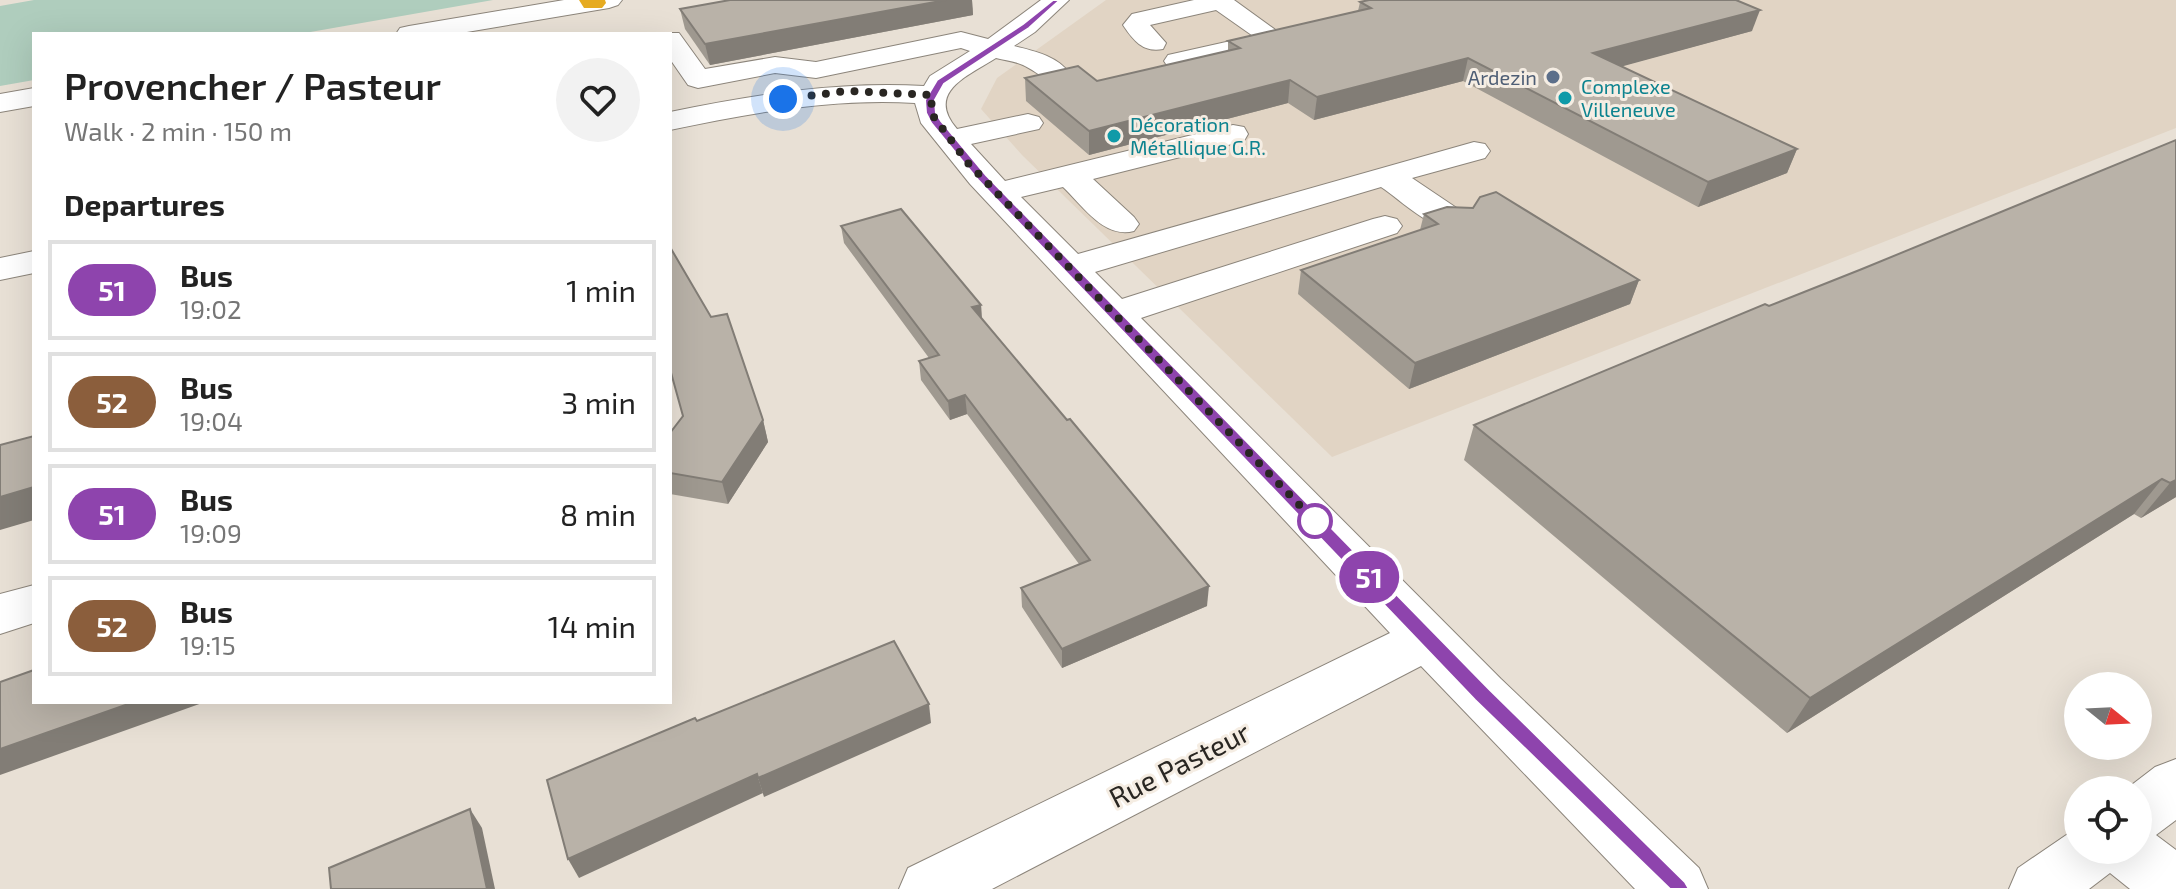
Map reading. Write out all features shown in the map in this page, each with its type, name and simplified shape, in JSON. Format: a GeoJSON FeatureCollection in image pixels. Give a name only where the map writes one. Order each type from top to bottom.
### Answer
{"type":"FeatureCollection","features":[{"type":"Feature","properties":{"kind":"street"},"geometry":{"type":"LineString","coordinates":[[1056,0],[1026,26],[946,76],[932,95],[931,113],[949,140],[1429,638],[1677,889]]}},
{"type":"Feature","properties":{"kind":"street"},"geometry":{"type":"LineString","coordinates":[[420,32],[598,1]]}},
{"type":"Feature","properties":{"kind":"street"},"geometry":{"type":"LineString","coordinates":[[1153,43],[1136,25],[1141,19],[1220,1],[1275,39],[1178,61]]}},
{"type":"Feature","properties":{"kind":"street"},"geometry":{"type":"LineString","coordinates":[[674,30],[698,79],[775,65],[816,70],[842,79],[932,95]]}},
{"type":"Feature","properties":{"kind":"street"},"geometry":{"type":"LineString","coordinates":[[672,121],[745,106],[842,79],[951,41],[1032,59],[1056,74]]}},
{"type":"Feature","properties":{"kind":"street"},"geometry":{"type":"LineString","coordinates":[[0,103],[32,97]]}},
{"type":"Feature","properties":{"kind":"street"},"geometry":{"type":"LineString","coordinates":[[949,140],[1028,123]]}},
{"type":"Feature","properties":{"kind":"street"},"geometry":{"type":"LineString","coordinates":[[998,193],[1233,134]]}},
{"type":"Feature","properties":{"kind":"street"},"geometry":{"type":"LineString","coordinates":[[1070,268],[1474,151]]}},
{"type":"Feature","properties":{"kind":"street"},"geometry":{"type":"LineString","coordinates":[[1069,175],[1122,224]]}},
{"type":"Feature","properties":{"kind":"street"},"geometry":{"type":"LineString","coordinates":[[1386,175],[1455,222]]}},
{"type":"Feature","properties":{"kind":"street"},"geometry":{"type":"LineString","coordinates":[[1115,314],[1385,226]]}},
{"type":"Feature","properties":{"kind":"street"},"geometry":{"type":"LineString","coordinates":[[0,269],[32,262]]}},
{"type":"Feature","properties":{"kind":"street"},"geometry":{"type":"LineString","coordinates":[[0,614],[32,605]]}},
{"type":"Feature","properties":{"kind":"street","name":"Rue Pasteur"},"geometry":{"type":"LineString","coordinates":[[930,889],[1429,638]]}},
{"type":"Feature","properties":{"kind":"street"},"geometry":{"type":"LineString","coordinates":[[2152,804],[2176,785]]}},
{"type":"Feature","properties":{"kind":"street"},"geometry":{"type":"LineString","coordinates":[[2040,889],[2073,864]]}},
{"type":"Feature","properties":{"kind":"street"},"geometry":{"type":"LineString","coordinates":[[2146,864],[2176,887]]}},
{"type":"Feature","properties":{"kind":"shaded area"},"geometry":{"type":"Polygon","coordinates":[[[1106,0],[2176,0],[2176,128],[1332,457],[1022,155],[981,109],[997,78],[1106,0]]]}},
{"type":"Feature","properties":{"kind":"green space"},"geometry":{"type":"Polygon","coordinates":[[[34,0],[493,0],[310,32],[32,32],[32,80],[0,86],[0,6],[34,0]]]}},
{"type":"Feature","properties":{"kind":"building"},"geometry":{"type":"Polygon","coordinates":[[[730,0],[946,0],[705,44],[680,9],[730,0]]]}},
{"type":"Feature","properties":{"kind":"building"},"geometry":{"type":"Polygon","coordinates":[[[1736,0],[1760,10],[1593,53],[1797,149],[1708,182],[1468,58],[1317,97],[1290,80],[1089,131],[1025,78],[1078,66],[1097,81],[1240,48],[1228,41],[1371,8],[1360,2],[1736,0]]]}},
{"type":"Feature","properties":{"kind":"building"},"geometry":{"type":"Polygon","coordinates":[[[2176,140],[2176,480],[2170,483],[2162,479],[1810,698],[1474,425],[1765,304],[1769,306],[1862,269],[2176,140]]]}},
{"type":"Feature","properties":{"kind":"building"},"geometry":{"type":"Polygon","coordinates":[[[1496,192],[1639,280],[1415,363],[1301,270],[1438,224],[1424,214],[1447,207],[1473,208],[1480,197],[1496,192]]]}},
{"type":"Feature","properties":{"kind":"building"},"geometry":{"type":"Polygon","coordinates":[[[901,209],[981,305],[972,307],[1209,586],[1062,649],[1021,588],[1090,560],[965,395],[948,401],[919,361],[939,355],[841,226],[901,209]]]}},
{"type":"Feature","properties":{"kind":"building"},"geometry":{"type":"Polygon","coordinates":[[[672,250],[711,317],[727,314],[763,420],[722,482],[672,473],[672,430],[683,416],[672,376],[672,250]]]}},
{"type":"Feature","properties":{"kind":"building"},"geometry":{"type":"Polygon","coordinates":[[[32,437],[32,488],[0,497],[0,445],[32,437]]]}},
{"type":"Feature","properties":{"kind":"building"},"geometry":{"type":"Polygon","coordinates":[[[894,641],[929,704],[758,778],[757,774],[568,859],[547,780],[695,718],[697,721],[894,641]]]}},
{"type":"Feature","properties":{"kind":"building"},"geometry":{"type":"Polygon","coordinates":[[[32,671],[32,704],[128,704],[0,749],[0,682],[32,671]]]}},
{"type":"Feature","properties":{"kind":"building"},"geometry":{"type":"Polygon","coordinates":[[[470,809],[487,889],[331,889],[329,868],[470,809]]]}},
{"type":"Feature","properties":{"kind":"bus line","name":"51"},"geometry":{"type":"LineString","coordinates":[[1056,0],[1026,26],[940,82],[930,100],[936,123],[968,163],[1482,695],[1677,889]]}},
{"type":"Feature","properties":{"kind":"place","name":"Ardezin"},"geometry":{"type":"Point","coordinates":[1553,77]}},
{"type":"Feature","properties":{"kind":"place","name":"Complexe Villeneuve"},"geometry":{"type":"Point","coordinates":[1565,98]}},
{"type":"Feature","properties":{"kind":"place","name":"Décoration Métallique G.R."},"geometry":{"type":"Point","coordinates":[1114,136]}},
{"type":"Feature","properties":{"kind":"route"},"geometry":{"type":"LineString","coordinates":[[783,99],[847,91],[932,95],[930,107],[936,123],[968,163],[1315,521]]}}]}
